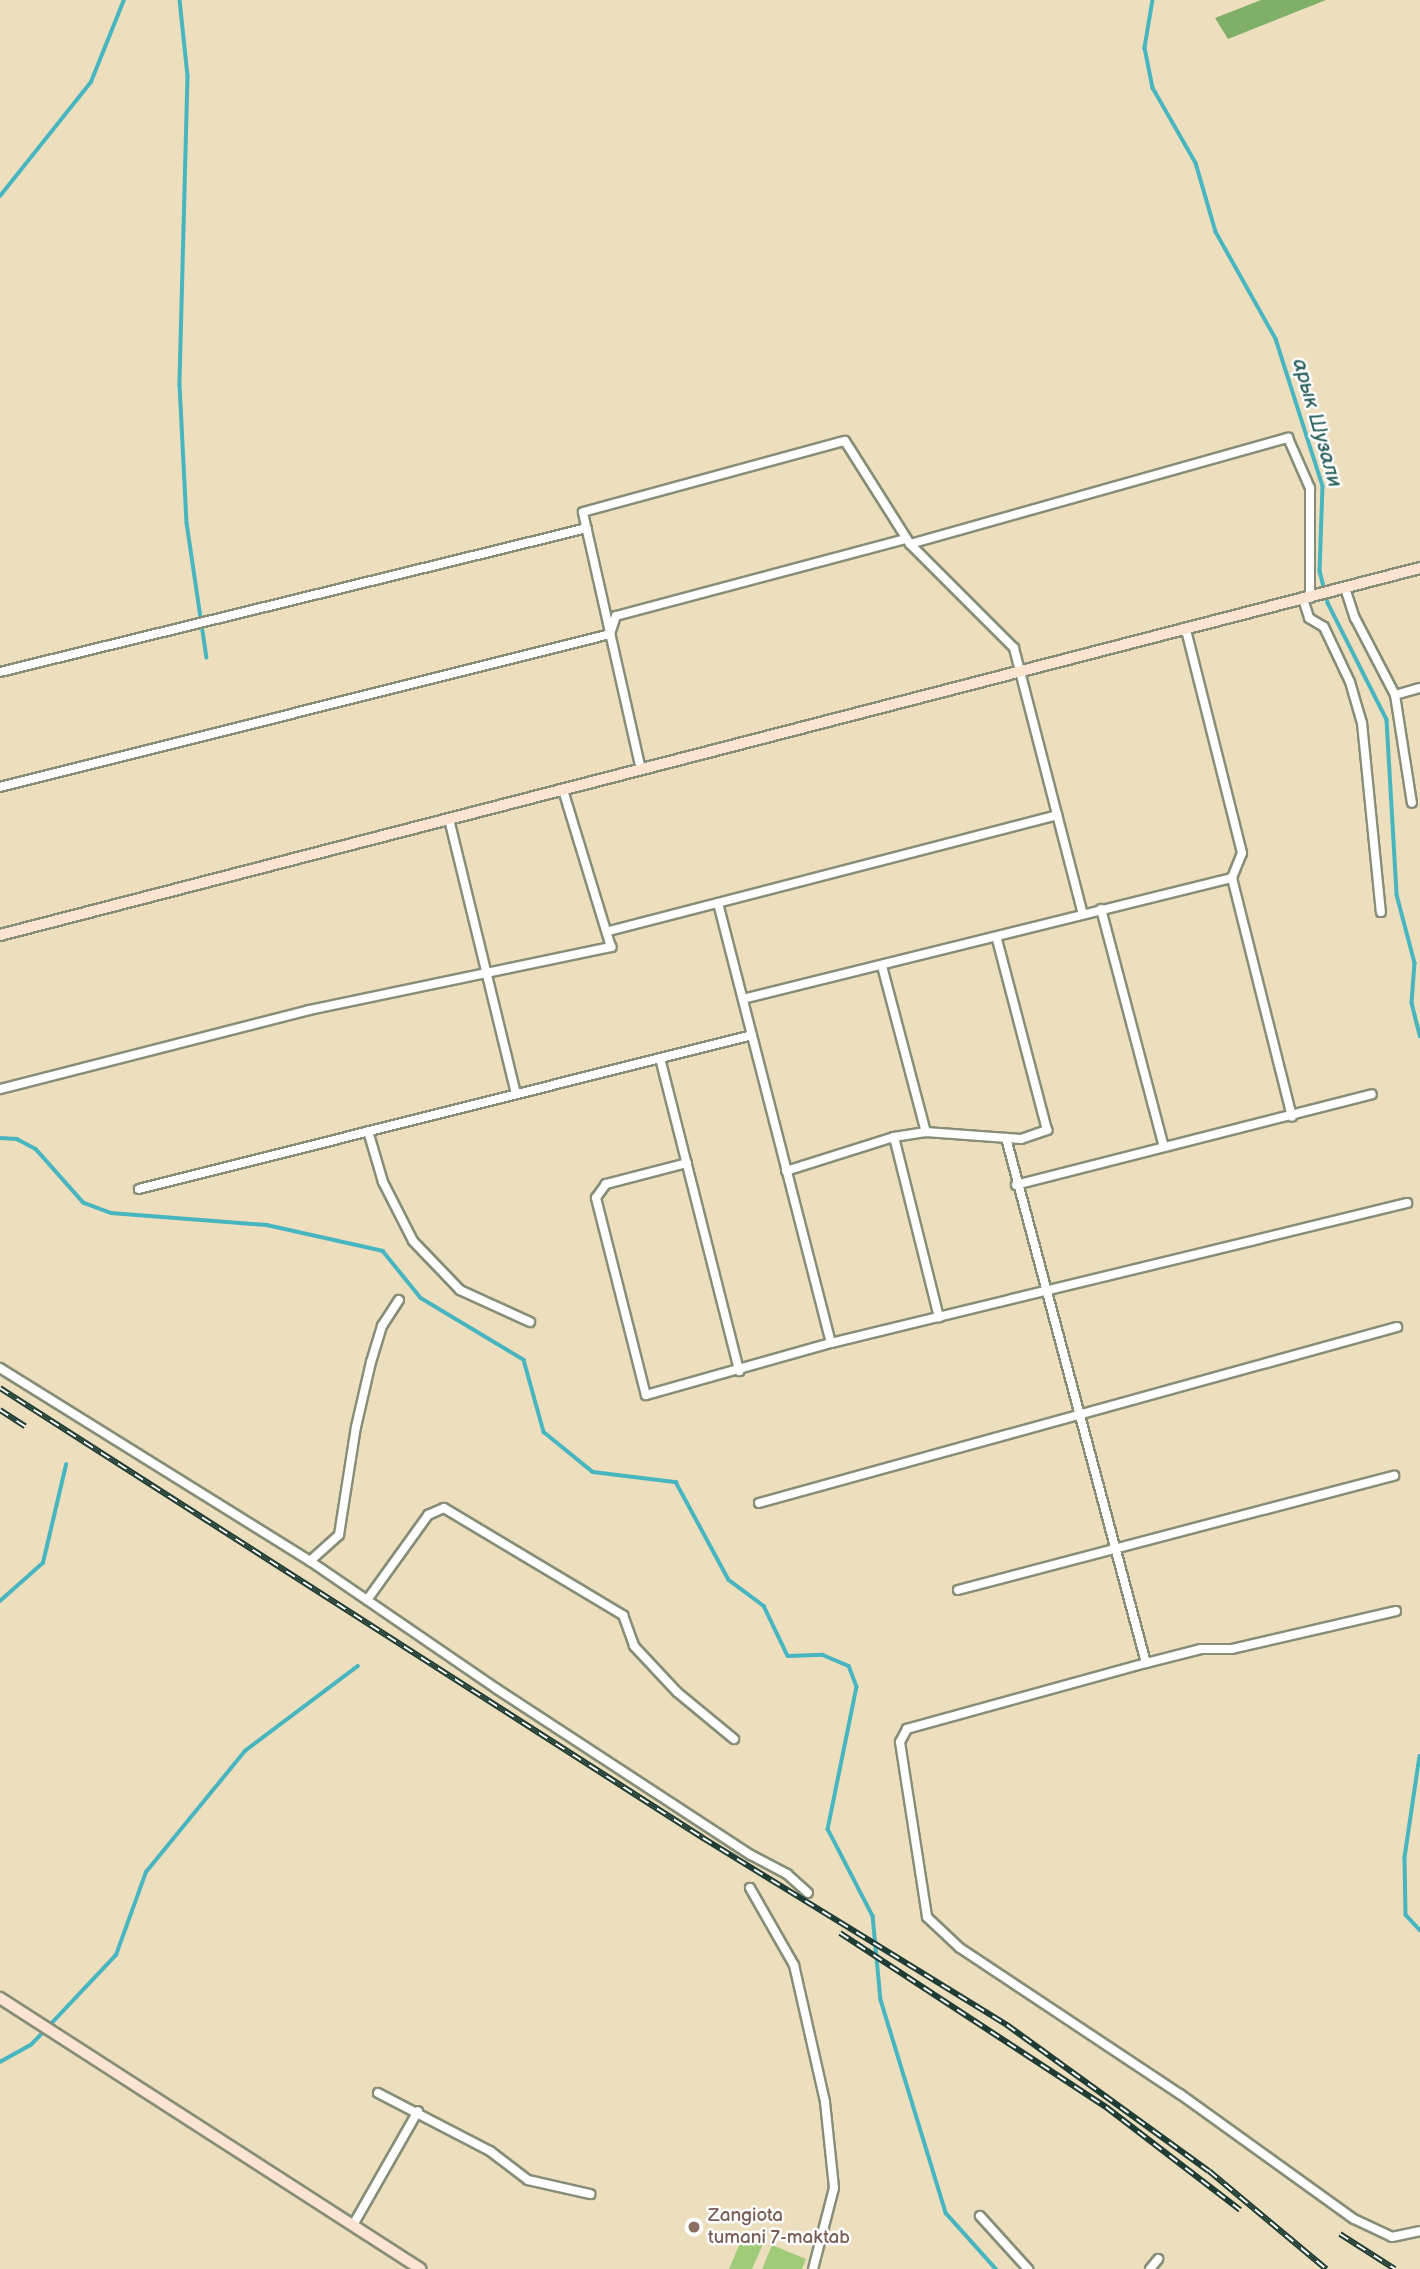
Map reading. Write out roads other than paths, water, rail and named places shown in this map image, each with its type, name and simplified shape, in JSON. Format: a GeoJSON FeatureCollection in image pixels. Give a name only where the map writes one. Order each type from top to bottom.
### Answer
{"type":"FeatureCollection","features":[{"type":"Feature","properties":{"kind":"main road"},"geometry":{"type":"LineString","coordinates":[[0,935],[1420,568]]}},
{"type":"Feature","properties":{"kind":"main road"},"geometry":{"type":"LineString","coordinates":[[0,1998],[420,2269]]}},
{"type":"Feature","properties":{"kind":"street"},"geometry":{"type":"LineString","coordinates":[[610,634],[616,616],[908,541],[1288,438],[1310,488],[1309,618],[1324,627],[1350,682],[1362,723],[1381,912]]}},
{"type":"Feature","properties":{"kind":"street"},"geometry":{"type":"LineString","coordinates":[[641,770],[583,512],[845,441],[908,541],[1014,648],[1083,914]]}},
{"type":"Feature","properties":{"kind":"street"},"geometry":{"type":"LineString","coordinates":[[0,672],[587,528]]}},
{"type":"Feature","properties":{"kind":"street"},"geometry":{"type":"LineString","coordinates":[[1340,589],[1395,695],[1412,803]]}},
{"type":"Feature","properties":{"kind":"street"},"geometry":{"type":"LineString","coordinates":[[1186,630],[1242,853],[1232,878],[1292,1117]]}},
{"type":"Feature","properties":{"kind":"street"},"geometry":{"type":"LineString","coordinates":[[0,787],[610,634]]}},
{"type":"Feature","properties":{"kind":"street"},"geometry":{"type":"LineString","coordinates":[[1395,695],[1420,688]]}},
{"type":"Feature","properties":{"kind":"street"},"geometry":{"type":"LineString","coordinates":[[0,1089],[309,1010],[611,947],[609,931],[563,790]]}},
{"type":"Feature","properties":{"kind":"street"},"geometry":{"type":"LineString","coordinates":[[609,931],[1058,815]]}},
{"type":"Feature","properties":{"kind":"street"},"geometry":{"type":"LineString","coordinates":[[449,819],[516,1094]]}},
{"type":"Feature","properties":{"kind":"street"},"geometry":{"type":"LineString","coordinates":[[743,999],[997,939],[1101,909],[1232,878]]}},
{"type":"Feature","properties":{"kind":"street"},"geometry":{"type":"LineString","coordinates":[[719,902],[831,1343]]}},
{"type":"Feature","properties":{"kind":"street"},"geometry":{"type":"LineString","coordinates":[[1101,909],[1163,1144]]}},
{"type":"Feature","properties":{"kind":"street"},"geometry":{"type":"LineString","coordinates":[[786,1171],[894,1137],[926,1132],[1021,1139],[1046,1130],[997,939]]}},
{"type":"Feature","properties":{"kind":"street"},"geometry":{"type":"LineString","coordinates":[[883,966],[926,1132]]}},
{"type":"Feature","properties":{"kind":"street"},"geometry":{"type":"LineString","coordinates":[[139,1189],[752,1035]]}},
{"type":"Feature","properties":{"kind":"street"},"geometry":{"type":"LineString","coordinates":[[660,1058],[739,1371]]}},
{"type":"Feature","properties":{"kind":"street"},"geometry":{"type":"LineString","coordinates":[[1016,1185],[1163,1144],[1292,1117],[1372,1094]]}},
{"type":"Feature","properties":{"kind":"street"},"geometry":{"type":"LineString","coordinates":[[368,1132],[383,1182],[413,1241],[460,1290],[530,1322]]}},
{"type":"Feature","properties":{"kind":"street"},"geometry":{"type":"LineString","coordinates":[[894,1137],[939,1317]]}},
{"type":"Feature","properties":{"kind":"street"},"geometry":{"type":"LineString","coordinates":[[1006,1138],[1016,1185],[1146,1662]]}},
{"type":"Feature","properties":{"kind":"street"},"geometry":{"type":"LineString","coordinates":[[687,1163],[606,1184],[596,1198],[646,1395],[831,1343],[1407,1203]]}},
{"type":"Feature","properties":{"kind":"street"},"geometry":{"type":"LineString","coordinates":[[310,1561],[341,1531],[356,1427],[371,1362],[382,1326],[399,1300]]}},
{"type":"Feature","properties":{"kind":"street"},"geometry":{"type":"LineString","coordinates":[[760,1503],[1398,1327]]}},
{"type":"Feature","properties":{"kind":"street"},"geometry":{"type":"LineString","coordinates":[[0,1368],[310,1561],[751,1855],[787,1874],[808,1893]]}},
{"type":"Feature","properties":{"kind":"street"},"geometry":{"type":"LineString","coordinates":[[958,1590],[1394,1476]]}},
{"type":"Feature","properties":{"kind":"street"},"geometry":{"type":"LineString","coordinates":[[367,1600],[428,1515],[444,1508],[623,1615],[634,1646],[677,1692],[734,1739]]}},
{"type":"Feature","properties":{"kind":"street"},"geometry":{"type":"LineString","coordinates":[[1396,1611],[1232,1649],[1201,1649],[1146,1662],[907,1729],[900,1742],[927,1917],[960,1948],[1180,2094],[1354,2219],[1392,2237],[1420,2231]]}},
{"type":"Feature","properties":{"kind":"street"},"geometry":{"type":"LineString","coordinates":[[750,1888],[794,1965],[825,2102],[834,2188],[813,2269]]}},
{"type":"Feature","properties":{"kind":"street"},"geometry":{"type":"LineString","coordinates":[[378,2093],[418,2111],[490,2151],[527,2180],[590,2194]]}},
{"type":"Feature","properties":{"kind":"street"},"geometry":{"type":"LineString","coordinates":[[353,2225],[418,2111]]}},
{"type":"Feature","properties":{"kind":"street"},"geometry":{"type":"LineString","coordinates":[[981,2216],[1028,2269]]}},
{"type":"Feature","properties":{"kind":"street"},"geometry":{"type":"LineString","coordinates":[[1150,2269],[1158,2259]]}},
{"type":"Feature","properties":{"kind":"waterway"},"geometry":{"type":"LineString","coordinates":[[0,196],[91,82],[124,0]]}},
{"type":"Feature","properties":{"kind":"waterway"},"geometry":{"type":"LineString","coordinates":[[180,0],[188,76],[180,385],[187,523],[207,658]]}},
{"type":"Feature","properties":{"kind":"waterway","name":"арык Шузали"},"geometry":{"type":"LineString","coordinates":[[1153,0],[1145,48],[1153,88],[1196,163],[1216,232],[1276,339],[1323,486],[1320,571],[1328,603],[1387,720],[1397,895],[1415,963],[1412,1003],[1420,1036]]}},
{"type":"Feature","properties":{"kind":"waterway"},"geometry":{"type":"LineString","coordinates":[[0,1138],[17,1139],[36,1149],[84,1203],[111,1213],[267,1225],[383,1251],[421,1298],[524,1360],[544,1432],[593,1472],[676,1482],[729,1580],[764,1606],[788,1656],[823,1655],[849,1666],[857,1687],[828,1829],[873,1916],[881,2000],[946,2213],[996,2269]]}},
{"type":"Feature","properties":{"kind":"waterway"},"geometry":{"type":"LineString","coordinates":[[0,1601],[43,1563],[66,1465]]}},
{"type":"Feature","properties":{"kind":"waterway"},"geometry":{"type":"LineString","coordinates":[[0,2062],[31,2045],[116,1955],[146,1872],[245,1751],[358,1666]]}},
{"type":"Feature","properties":{"kind":"waterway","name":"арык Шузали"},"geometry":{"type":"LineString","coordinates":[[1420,1756],[1405,1858],[1406,1915],[1420,1930]]}},
{"type":"Feature","properties":{"kind":"railway"},"geometry":{"type":"LineString","coordinates":[[0,1388],[703,1838],[1007,2025],[1209,2171],[1326,2269]]}},
{"type":"Feature","properties":{"kind":"railway"},"geometry":{"type":"LineString","coordinates":[[0,1410],[25,1426]]}},
{"type":"Feature","properties":{"kind":"railway"},"geometry":{"type":"LineString","coordinates":[[840,1933],[1106,2107],[1240,2210]]}},
{"type":"Feature","properties":{"kind":"railway"},"geometry":{"type":"LineString","coordinates":[[1340,2234],[1395,2269]]}},
{"type":"Feature","properties":{"kind":"place","name":"Zangiota tumani 7-maktab"},"geometry":{"type":"Point","coordinates":[694,2227]}}]}
